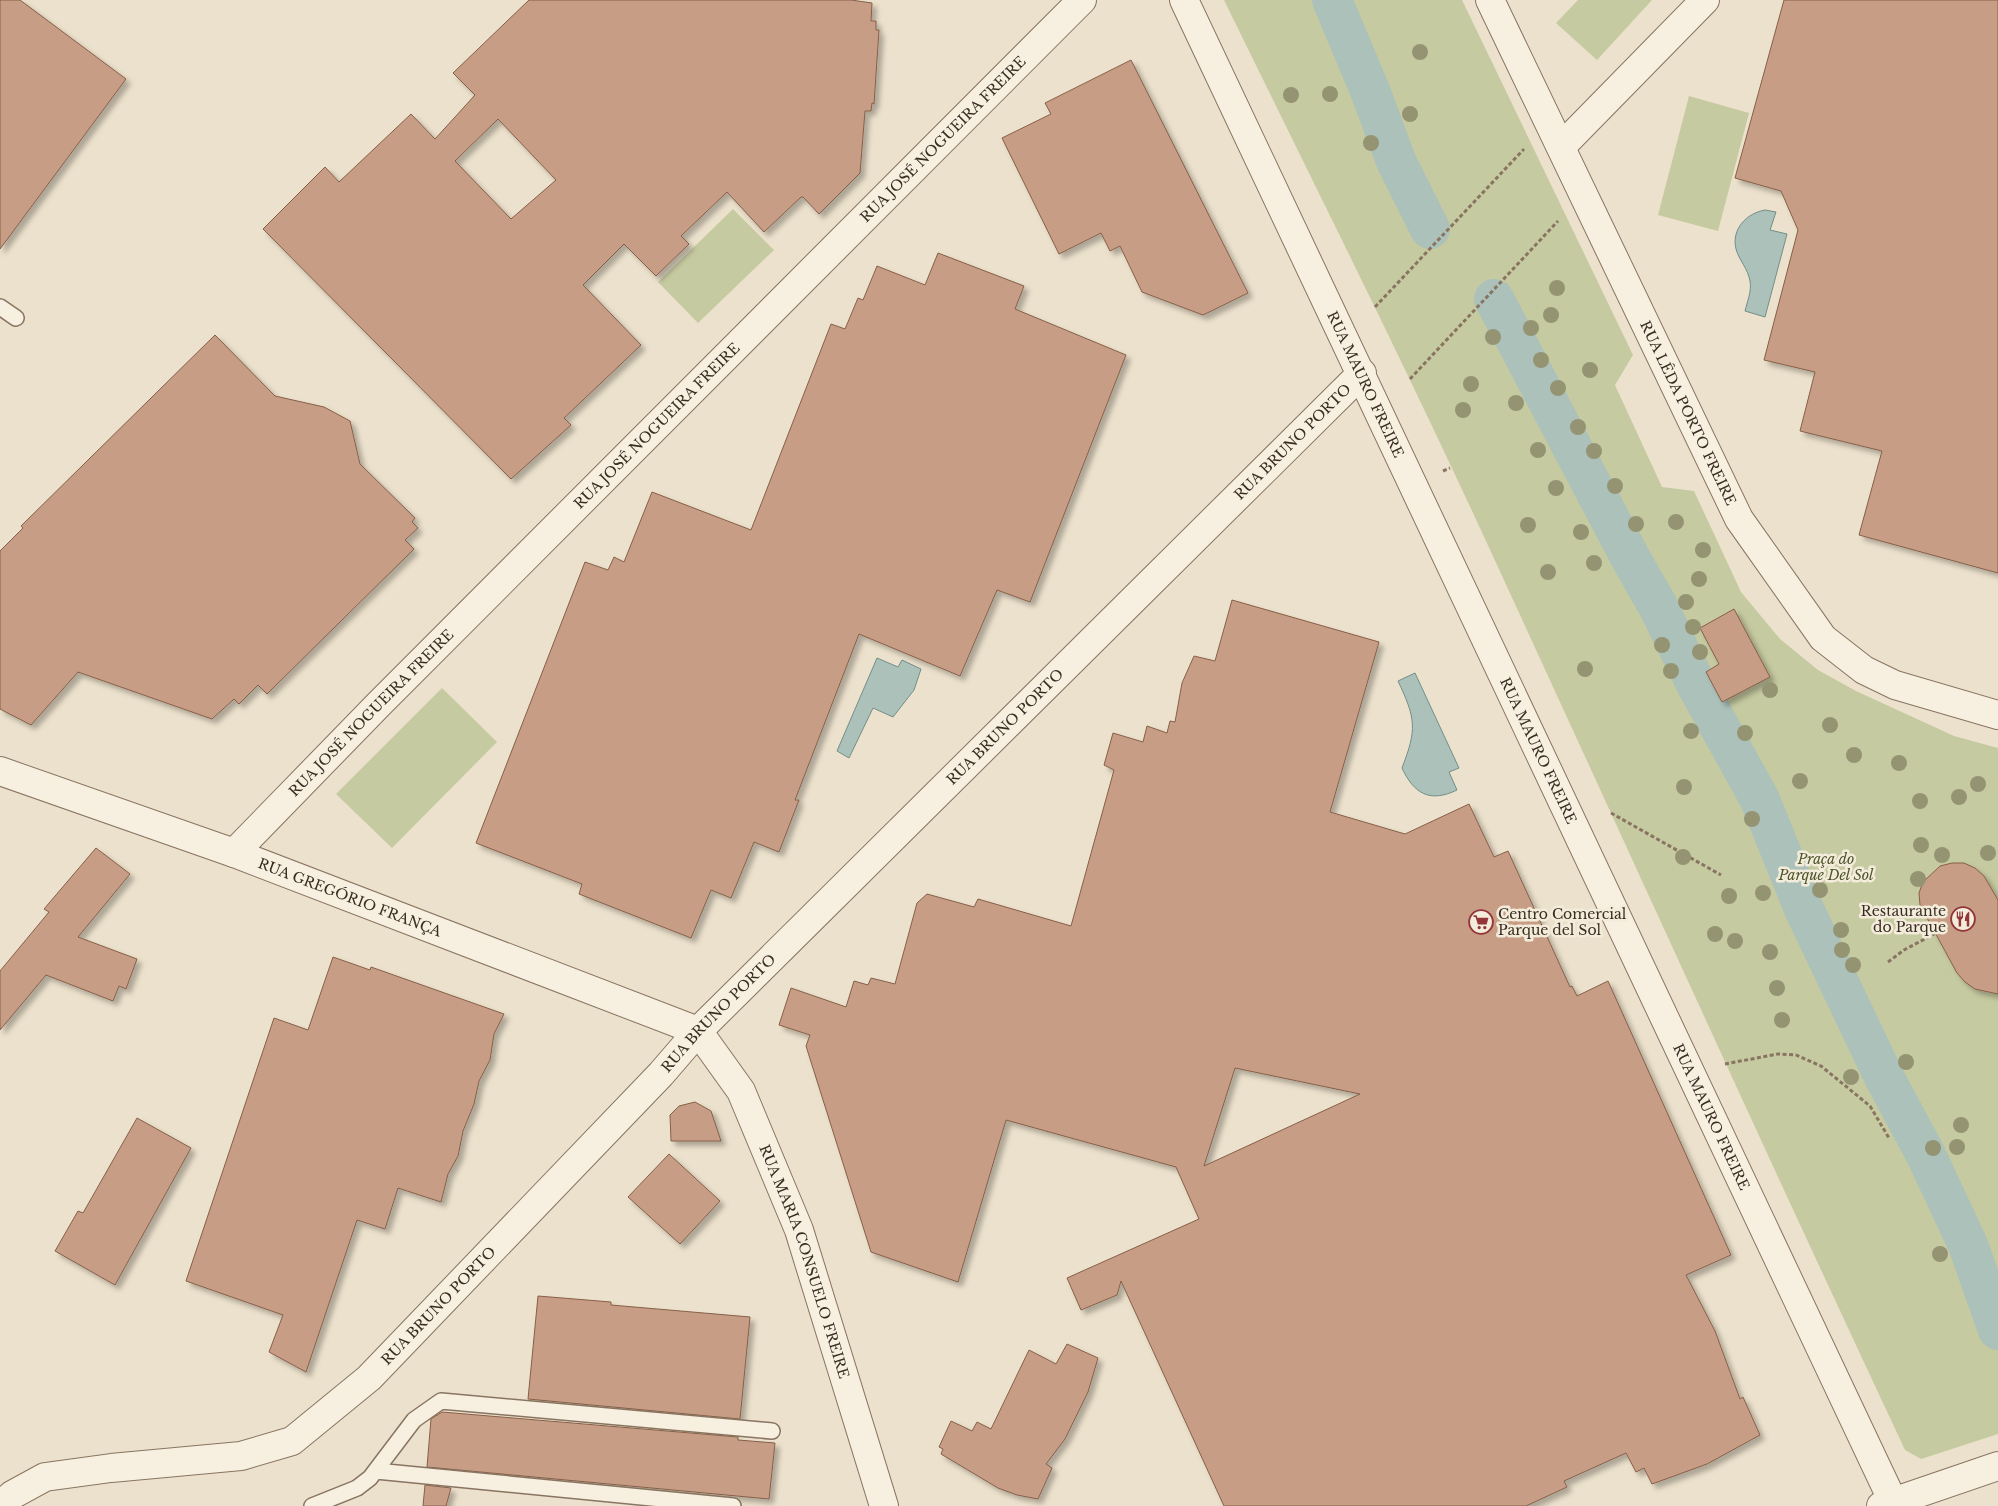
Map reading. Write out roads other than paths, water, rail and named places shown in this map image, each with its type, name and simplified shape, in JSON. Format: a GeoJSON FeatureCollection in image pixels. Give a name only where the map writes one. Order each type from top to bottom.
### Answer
{"type":"FeatureCollection","features":[{"type":"Feature","properties":{"kind":"street","name":"RUA JOSÉ NOGUEIRA FREIRE"},"geometry":{"type":"LineString","coordinates":[[234,853],[386,697],[1082,0]]}},
{"type":"Feature","properties":{"kind":"street","name":"RUA MAURO FREIRE"},"geometry":{"type":"LineString","coordinates":[[1184,0],[1362,373],[1890,1505]]}},
{"type":"Feature","properties":{"kind":"street","name":"RUA LÊDA PORTO FREIRE"},"geometry":{"type":"LineString","coordinates":[[1490,0],[1740,518],[1823,638],[1864,670],[1895,685],[1998,715]]}},
{"type":"Feature","properties":{"kind":"street"},"geometry":{"type":"LineString","coordinates":[[1560,147],[1705,0]]}},
{"type":"Feature","properties":{"kind":"street","name":"RUA BRUNO PORTO"},"geometry":{"type":"LineString","coordinates":[[0,1506],[12,1495],[45,1477],[111,1468],[240,1456],[292,1441],[370,1378],[654,1081],[698,1031],[1362,373]]}},
{"type":"Feature","properties":{"kind":"street","name":"RUA GREGÓRIO FRANÇA"},"geometry":{"type":"LineString","coordinates":[[0,771],[234,853],[698,1031]]}},
{"type":"Feature","properties":{"kind":"street","name":"RUA MARIA CONSUELO FREIRE"},"geometry":{"type":"LineString","coordinates":[[698,1031],[741,1091],[798,1230],[884,1506]]}},
{"type":"Feature","properties":{"kind":"street"},"geometry":{"type":"LineString","coordinates":[[1890,1505],[1998,1466]]}},
{"type":"Feature","properties":{"kind":"lane"},"geometry":{"type":"LineString","coordinates":[[0,307],[16,318]]}},
{"type":"Feature","properties":{"kind":"lane"},"geometry":{"type":"LineString","coordinates":[[312,1506],[357,1488],[376,1471],[414,1420],[440,1401],[772,1431]]}},
{"type":"Feature","properties":{"kind":"lane"},"geometry":{"type":"LineString","coordinates":[[376,1471],[733,1506]]}},
{"type":"Feature","properties":{"kind":"water"},"geometry":{"type":"Polygon","coordinates":[[[1765,210],[1776,212],[1770,230],[1787,234],[1765,317],[1745,311],[1750,293],[1750,281],[1737,253],[1735,242],[1738,229],[1742,223],[1752,215],[1765,210]]]}},
{"type":"Feature","properties":{"kind":"water"},"geometry":{"type":"Polygon","coordinates":[[[877,658],[898,667],[902,660],[921,669],[914,690],[893,717],[873,708],[849,758],[837,751],[877,658]]]}},
{"type":"Feature","properties":{"kind":"water"},"geometry":{"type":"Polygon","coordinates":[[[1415,673],[1459,768],[1449,772],[1457,790],[1439,796],[1424,794],[1418,790],[1402,768],[1410,743],[1412,724],[1408,705],[1398,681],[1415,673]]]}},
{"type":"Feature","properties":{"kind":"waterway"},"geometry":{"type":"LineString","coordinates":[[1332,0],[1371,93],[1396,161],[1430,229]]}},
{"type":"Feature","properties":{"kind":"waterway"},"geometry":{"type":"LineString","coordinates":[[1494,299],[1631,559],[1659,608],[1696,684],[1760,800],[1804,909],[1883,1075],[1926,1155],[1968,1245],[1998,1330]]}},
{"type":"Feature","properties":{"kind":"place","name":"Restaurante do Parque"},"geometry":{"type":"Point","coordinates":[1963,919]}},
{"type":"Feature","properties":{"kind":"place","name":"Centro Comercial Parque del Sol"},"geometry":{"type":"Point","coordinates":[1481,922]}},
{"type":"Feature","properties":{"kind":"park label","name":"Praça do Parque Del Sol"},"geometry":{"type":"Point","coordinates":[1826,868]}}]}
